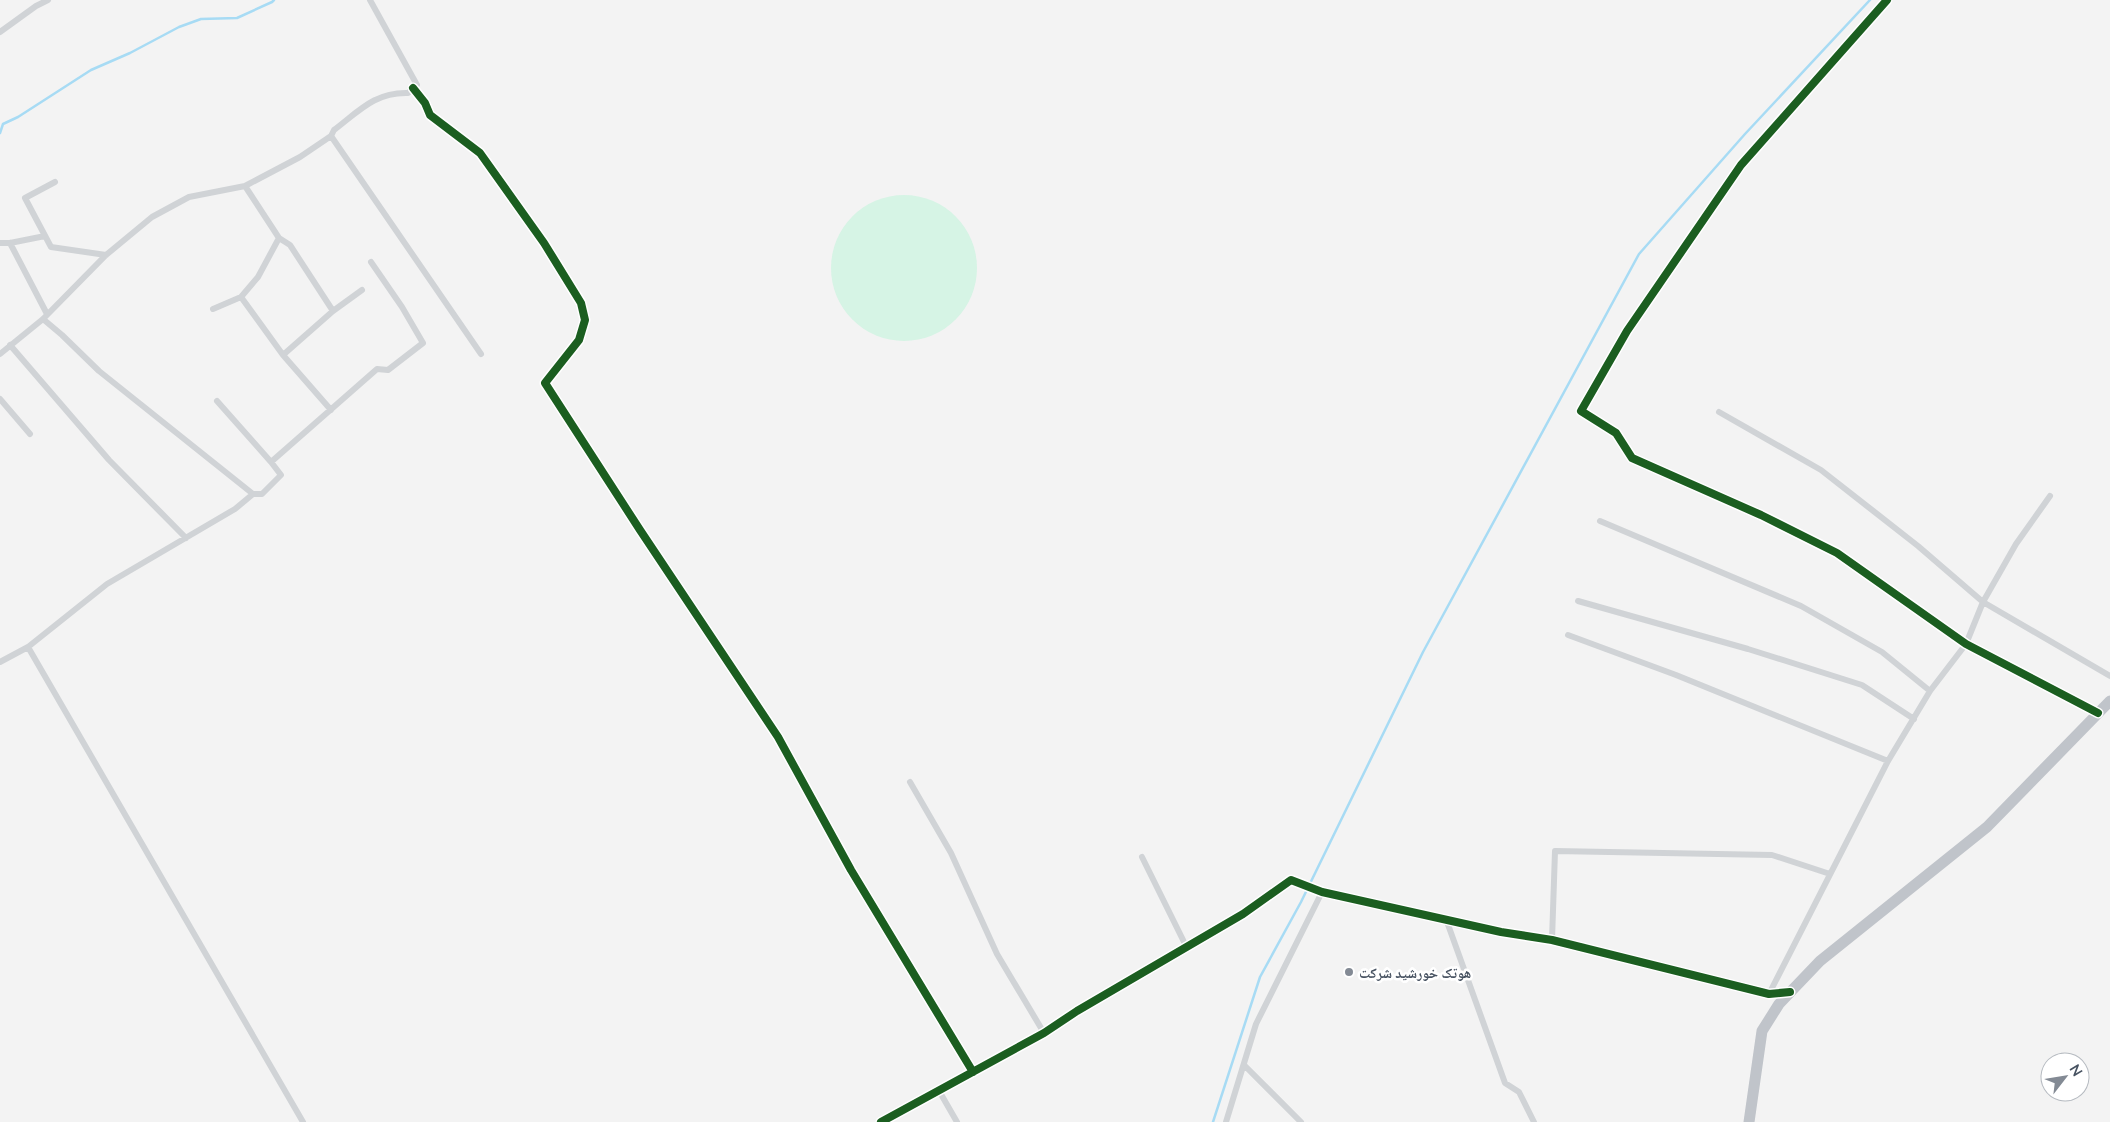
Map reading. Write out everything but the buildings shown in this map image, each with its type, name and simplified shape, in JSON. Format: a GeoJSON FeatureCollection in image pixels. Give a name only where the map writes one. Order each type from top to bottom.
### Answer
{"type":"FeatureCollection","features":[{"type":"Feature","properties":{"kind":"highway"},"geometry":{"type":"LineString","coordinates":[[1749,1122],[1762,1031],[1779,1004],[1820,962],[1987,827],[2110,701]]}},
{"type":"Feature","properties":{"kind":"street"},"geometry":{"type":"LineString","coordinates":[[0,32],[36,6],[48,0]]}},
{"type":"Feature","properties":{"kind":"street"},"geometry":{"type":"LineString","coordinates":[[0,354],[45,317],[106,256],[152,217],[189,197],[245,186],[300,157],[331,136],[334,130],[379,96],[397,92],[408,93],[417,85],[370,0]]}},
{"type":"Feature","properties":{"kind":"street"},"geometry":{"type":"LineString","coordinates":[[1887,0],[1741,166],[1627,331],[1581,411],[1616,433],[1632,458],[1761,515],[1838,553],[1966,644],[2098,713]]}},
{"type":"Feature","properties":{"kind":"street"},"geometry":{"type":"LineString","coordinates":[[413,88],[425,103],[430,115],[480,153],[544,244],[581,303],[585,320],[579,340],[545,383],[778,737],[851,870],[974,1072]]}},
{"type":"Feature","properties":{"kind":"street"},"geometry":{"type":"LineString","coordinates":[[331,136],[481,354]]}},
{"type":"Feature","properties":{"kind":"street"},"geometry":{"type":"LineString","coordinates":[[55,182],[25,198],[52,248],[106,256]]}},
{"type":"Feature","properties":{"kind":"street"},"geometry":{"type":"LineString","coordinates":[[245,186],[279,238],[290,245],[333,311]]}},
{"type":"Feature","properties":{"kind":"street"},"geometry":{"type":"LineString","coordinates":[[0,243],[10,243],[45,236]]}},
{"type":"Feature","properties":{"kind":"street"},"geometry":{"type":"LineString","coordinates":[[213,309],[241,297],[258,277],[279,238]]}},
{"type":"Feature","properties":{"kind":"street"},"geometry":{"type":"LineString","coordinates":[[10,243],[45,317],[62,335],[99,371],[253,494],[262,494],[281,476],[217,401]]}},
{"type":"Feature","properties":{"kind":"street"},"geometry":{"type":"LineString","coordinates":[[271,462],[378,369],[388,370],[423,343],[402,307],[371,262]]}},
{"type":"Feature","properties":{"kind":"street"},"geometry":{"type":"LineString","coordinates":[[283,355],[333,311],[362,290]]}},
{"type":"Feature","properties":{"kind":"street"},"geometry":{"type":"LineString","coordinates":[[241,297],[283,355],[331,410]]}},
{"type":"Feature","properties":{"kind":"street"},"geometry":{"type":"LineString","coordinates":[[10,345],[109,460],[186,538]]}},
{"type":"Feature","properties":{"kind":"street"},"geometry":{"type":"LineString","coordinates":[[0,399],[30,434]]}},
{"type":"Feature","properties":{"kind":"street"},"geometry":{"type":"LineString","coordinates":[[1719,412],[1821,470],[1918,546],[1983,602],[2110,676]]}},
{"type":"Feature","properties":{"kind":"street"},"geometry":{"type":"LineString","coordinates":[[0,662],[28,647],[107,584],[235,509],[253,494]]}},
{"type":"Feature","properties":{"kind":"street"},"geometry":{"type":"LineString","coordinates":[[1769,994],[1888,761],[1930,692],[1966,644],[1983,602],[2016,544],[2050,496]]}},
{"type":"Feature","properties":{"kind":"street"},"geometry":{"type":"LineString","coordinates":[[1600,521],[1801,606],[1882,652],[1930,692]]}},
{"type":"Feature","properties":{"kind":"street"},"geometry":{"type":"LineString","coordinates":[[1578,602],[1766,655],[1862,685],[1914,719]]}},
{"type":"Feature","properties":{"kind":"street"},"geometry":{"type":"LineString","coordinates":[[1568,635],[1676,675],[1888,761]]}},
{"type":"Feature","properties":{"kind":"street"},"geometry":{"type":"LineString","coordinates":[[28,647],[303,1122]]}},
{"type":"Feature","properties":{"kind":"street"},"geometry":{"type":"LineString","coordinates":[[910,782],[951,854],[997,954],[1044,1032]]}},
{"type":"Feature","properties":{"kind":"street"},"geometry":{"type":"LineString","coordinates":[[1552,940],[1555,851],[1772,855],[1830,874]]}},
{"type":"Feature","properties":{"kind":"street"},"geometry":{"type":"LineString","coordinates":[[1142,857],[1186,946]]}},
{"type":"Feature","properties":{"kind":"street"},"geometry":{"type":"LineString","coordinates":[[881,1122],[1044,1032],[1186,946],[1243,914],[1291,880],[1322,892],[1500,932],[1552,940],[1769,994],[1790,992]]}},
{"type":"Feature","properties":{"kind":"street"},"geometry":{"type":"LineString","coordinates":[[1226,1122],[1256,1024],[1322,892]]}},
{"type":"Feature","properties":{"kind":"street"},"geometry":{"type":"LineString","coordinates":[[1446,919],[1505,1083],[1519,1092],[1534,1122]]}},
{"type":"Feature","properties":{"kind":"street"},"geometry":{"type":"LineString","coordinates":[[1244,1065],[1301,1122]]}},
{"type":"Feature","properties":{"kind":"street"},"geometry":{"type":"LineString","coordinates":[[938,1089],[957,1122]]}},
{"type":"Feature","properties":{"kind":"green space"},"geometry":{"type":"Polygon","coordinates":[[[904,195],[932,200],[956,216],[972,240],[977,268],[972,296],[956,320],[932,336],[904,341],[876,336],[852,320],[836,296],[831,268],[836,240],[852,216],[876,200],[904,195]]]}},
{"type":"Feature","properties":{"kind":"waterway"},"geometry":{"type":"LineString","coordinates":[[0,133],[3,124],[18,117],[91,70],[130,53],[179,27],[201,19],[237,18],[274,0]]}},
{"type":"Feature","properties":{"kind":"waterway"},"geometry":{"type":"LineString","coordinates":[[1213,1122],[1260,977],[1301,902],[1423,652],[1639,254],[1745,134],[1870,0]]}},
{"type":"Feature","properties":{"kind":"cycle path"},"geometry":{"type":"LineString","coordinates":[[1887,0],[1741,165],[1627,331],[1581,411],[1616,433],[1632,458],[1761,515],[1837,553],[1966,644],[2098,713]]}},
{"type":"Feature","properties":{"kind":"cycle path"},"geometry":{"type":"LineString","coordinates":[[413,88],[425,103],[430,115],[480,153],[544,243],[581,303],[585,320],[579,340],[545,383],[778,737],[851,870],[973,1072]]}},
{"type":"Feature","properties":{"kind":"cycle path"},"geometry":{"type":"LineString","coordinates":[[881,1122],[1044,1033],[1077,1011],[1243,914],[1291,880],[1322,892],[1501,932],[1552,940],[1769,994],[1790,992]]}},
{"type":"Feature","properties":{"kind":"place","name":"هوتک خورشید شرکت"},"geometry":{"type":"Point","coordinates":[1349,972]}}]}
